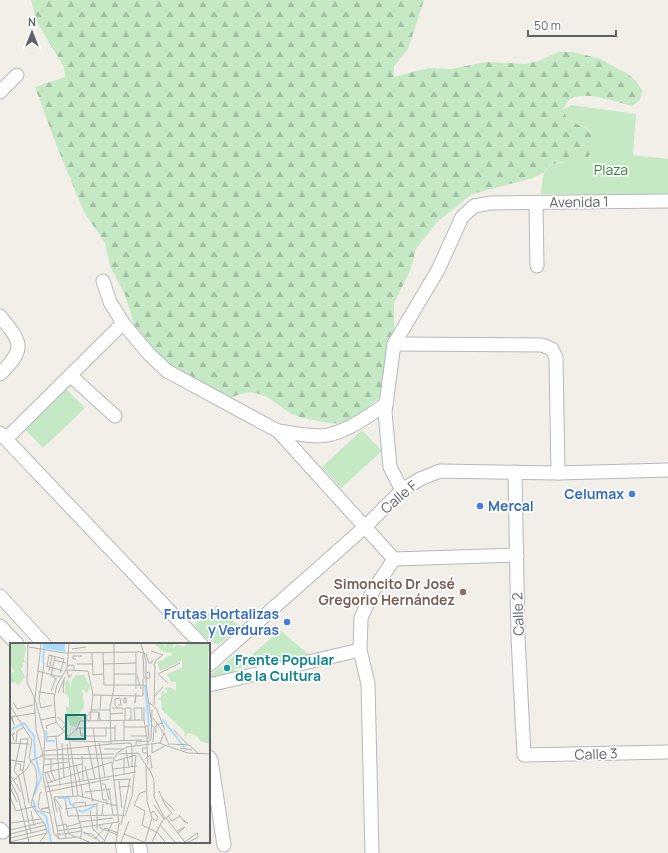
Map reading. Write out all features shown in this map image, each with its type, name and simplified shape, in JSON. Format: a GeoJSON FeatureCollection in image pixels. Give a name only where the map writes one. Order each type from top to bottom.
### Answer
{"type":"FeatureCollection","features":[{"type":"Feature","properties":{"kind":"street"},"geometry":{"type":"LineString","coordinates":[[0,92],[17,75]]}},
{"type":"Feature","properties":{"kind":"street","name":"Avenida 1"},"geometry":{"type":"LineString","coordinates":[[394,344],[438,270],[462,217],[474,206],[490,204],[668,201]]}},
{"type":"Feature","properties":{"kind":"street"},"geometry":{"type":"LineString","coordinates":[[536,203],[537,266]]}},
{"type":"Feature","properties":{"kind":"street"},"geometry":{"type":"LineString","coordinates":[[103,281],[110,302],[123,323],[149,354],[167,371],[278,431],[366,526],[394,559]]}},
{"type":"Feature","properties":{"kind":"street"},"geometry":{"type":"LineString","coordinates":[[0,316],[16,335],[19,342],[15,357],[0,374]]}},
{"type":"Feature","properties":{"kind":"street"},"geometry":{"type":"LineString","coordinates":[[123,323],[71,376],[3,436],[200,643]]}},
{"type":"Feature","properties":{"kind":"street"},"geometry":{"type":"LineString","coordinates":[[402,490],[390,467],[386,404],[394,344],[542,345],[552,349],[556,358],[558,472]]}},
{"type":"Feature","properties":{"kind":"street"},"geometry":{"type":"LineString","coordinates":[[71,376],[115,416]]}},
{"type":"Feature","properties":{"kind":"street"},"geometry":{"type":"LineString","coordinates":[[278,431],[327,435],[355,425],[386,404]]}},
{"type":"Feature","properties":{"kind":"street","name":"Calle F"},"geometry":{"type":"LineString","coordinates":[[211,659],[366,526],[402,490],[420,478],[440,471],[558,472],[668,470]]}},
{"type":"Feature","properties":{"kind":"street","name":"Calle 2"},"geometry":{"type":"LineString","coordinates":[[515,472],[518,637],[524,755]]}},
{"type":"Feature","properties":{"kind":"street"},"geometry":{"type":"LineString","coordinates":[[394,559],[517,555]]}},
{"type":"Feature","properties":{"kind":"street"},"geometry":{"type":"LineString","coordinates":[[372,853],[368,684],[360,650],[361,618],[373,591],[394,559]]}},
{"type":"Feature","properties":{"kind":"street"},"geometry":{"type":"LineString","coordinates":[[0,596],[43,643]]}},
{"type":"Feature","properties":{"kind":"street"},"geometry":{"type":"LineString","coordinates":[[0,626],[16,643]]}},
{"type":"Feature","properties":{"kind":"street"},"geometry":{"type":"LineString","coordinates":[[210,685],[360,650]]}},
{"type":"Feature","properties":{"kind":"street","name":"Calle 3"},"geometry":{"type":"LineString","coordinates":[[524,755],[668,752]]}},
{"type":"Feature","properties":{"kind":"street"},"geometry":{"type":"LineString","coordinates":[[210,758],[224,845]]}},
{"type":"Feature","properties":{"kind":"street"},"geometry":{"type":"LineString","coordinates":[[122,843],[124,853]]}},
{"type":"Feature","properties":{"kind":"street"},"geometry":{"type":"LineString","coordinates":[[139,843],[141,853]]}},
{"type":"Feature","properties":{"kind":"green space"},"geometry":{"type":"Polygon","coordinates":[[[31,0],[424,0],[408,49],[394,66],[394,77],[428,68],[451,69],[486,62],[526,64],[538,61],[559,52],[572,52],[598,58],[628,74],[636,81],[642,90],[640,100],[632,106],[592,96],[570,99],[563,110],[567,119],[587,129],[595,138],[594,148],[588,157],[571,162],[560,162],[550,165],[543,173],[533,178],[472,194],[436,223],[416,249],[410,271],[394,303],[394,334],[380,397],[350,421],[341,424],[327,423],[296,416],[261,394],[244,393],[226,399],[171,370],[141,335],[135,326],[125,295],[110,266],[105,243],[84,212],[56,144],[35,87],[65,77],[64,67],[37,22],[31,0]]]}},
{"type":"Feature","properties":{"kind":"green space","name":"Plaza"},"geometry":{"type":"Polygon","coordinates":[[[571,105],[636,114],[633,155],[668,159],[668,196],[541,194],[544,174],[547,169],[555,164],[571,162],[595,138],[588,129],[567,119],[563,110],[571,105]]]}},
{"type":"Feature","properties":{"kind":"green space"},"geometry":{"type":"Polygon","coordinates":[[[66,389],[85,408],[43,448],[25,429],[66,389]]]}},
{"type":"Feature","properties":{"kind":"green space"},"geometry":{"type":"Polygon","coordinates":[[[362,430],[382,451],[341,488],[322,467],[362,430]]]}},
{"type":"Feature","properties":{"kind":"green space"},"geometry":{"type":"Polygon","coordinates":[[[217,606],[239,626],[223,641],[217,644],[206,638],[194,625],[217,606]]]}},
{"type":"Feature","properties":{"kind":"green space"},"geometry":{"type":"Polygon","coordinates":[[[280,630],[315,660],[262,673],[260,664],[234,669],[236,679],[210,678],[210,675],[235,655],[246,660],[280,630]]]}},
{"type":"Feature","properties":{"kind":"place","name":"Celumax"},"geometry":{"type":"Point","coordinates":[632,494]}},
{"type":"Feature","properties":{"kind":"place","name":"Mercal"},"geometry":{"type":"Point","coordinates":[480,506]}},
{"type":"Feature","properties":{"kind":"place","name":"Simoncito Dr José Gregorio Hernández"},"geometry":{"type":"Point","coordinates":[463,592]}},
{"type":"Feature","properties":{"kind":"place","name":"Frutas Hortalizas y Verduras"},"geometry":{"type":"Point","coordinates":[287,622]}},
{"type":"Feature","properties":{"kind":"place","name":"Frente Popular de la Cultura"},"geometry":{"type":"Point","coordinates":[227,668]}}]}
